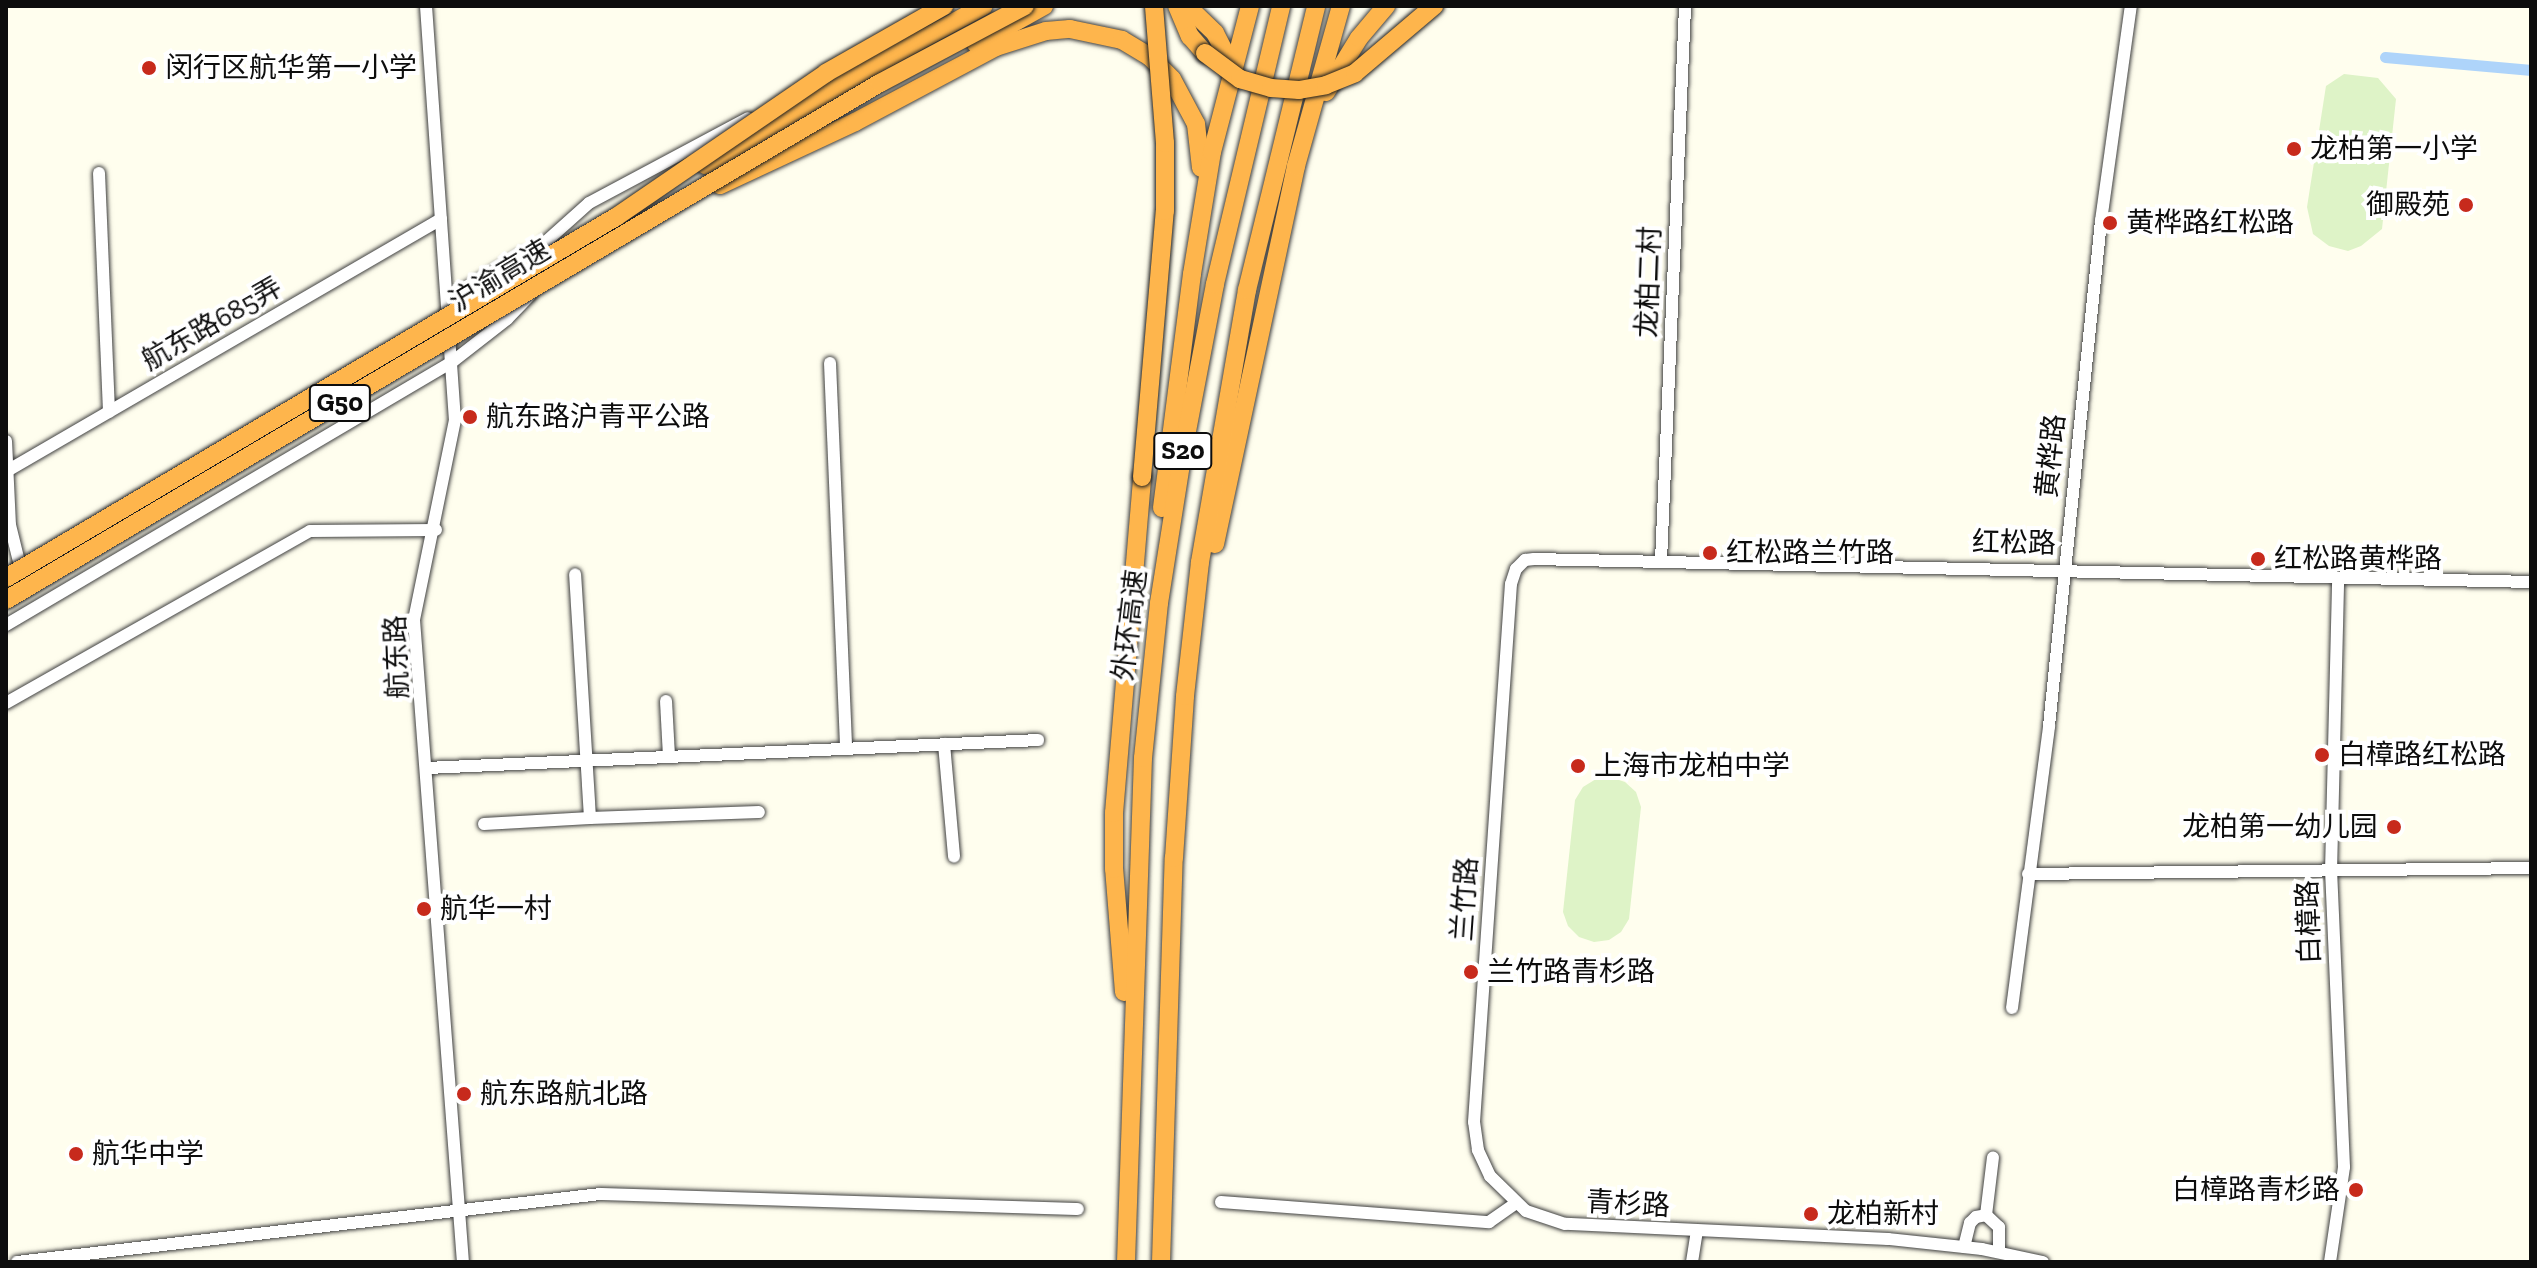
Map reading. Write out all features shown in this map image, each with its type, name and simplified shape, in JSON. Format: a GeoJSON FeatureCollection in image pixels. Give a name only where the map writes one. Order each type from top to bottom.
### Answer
{"type":"FeatureCollection","features":[{"type":"Feature","properties":{"kind":"highway"},"geometry":{"type":"LineString","coordinates":[[616,217],[826,73],[944,6]]}},
{"type":"Feature","properties":{"kind":"highway","name":"沪渝高速"},"geometry":{"type":"LineString","coordinates":[[15,578],[616,217],[884,59],[984,6]]}},
{"type":"Feature","properties":{"kind":"highway","name":"沪渝高速"},"geometry":{"type":"LineString","coordinates":[[6,600],[880,83],[1025,6]]}},
{"type":"Feature","properties":{"kind":"highway"},"geometry":{"type":"LineString","coordinates":[[804,122],[840,117],[1044,6]]}},
{"type":"Feature","properties":{"kind":"highway"},"geometry":{"type":"LineString","coordinates":[[1130,1056],[1117,928],[1114,813],[1165,211],[1165,143],[1154,6]]}},
{"type":"Feature","properties":{"kind":"highway"},"geometry":{"type":"LineString","coordinates":[[1177,6],[1190,36],[1217,64],[1240,79],[1271,88],[1299,90],[1326,85],[1355,73],[1434,6]]}},
{"type":"Feature","properties":{"kind":"highway"},"geometry":{"type":"LineString","coordinates":[[1187,6],[1215,33],[1232,66]]}},
{"type":"Feature","properties":{"kind":"highway"},"geometry":{"type":"LineString","coordinates":[[1192,274],[1212,152],[1250,6]]}},
{"type":"Feature","properties":{"kind":"highway","name":"外环高速"},"geometry":{"type":"LineString","coordinates":[[1126,1262],[1130,1056],[1143,758],[1159,603],[1183,452],[1246,148],[1281,6]]}},
{"type":"Feature","properties":{"kind":"highway","name":"S20"},"geometry":{"type":"LineString","coordinates":[[1161,1262],[1174,858],[1185,696],[1200,562],[1247,290],[1316,6]]}},
{"type":"Feature","properties":{"kind":"highway"},"geometry":{"type":"LineString","coordinates":[[1185,696],[1242,405],[1296,166],[1341,6]]}},
{"type":"Feature","properties":{"kind":"highway"},"geometry":{"type":"LineString","coordinates":[[1296,166],[1341,65],[1386,7]]}},
{"type":"Feature","properties":{"kind":"highway"},"geometry":{"type":"LineString","coordinates":[[674,205],[811,144],[1022,36],[1070,29],[1122,40],[1150,57],[1172,79],[1196,124],[1201,152],[1201,191],[1154,586],[1143,758]]}},
{"type":"Feature","properties":{"kind":"street","name":"航东路"},"geometry":{"type":"LineString","coordinates":[[426,6],[455,420],[436,530],[414,620],[463,1262]]}},
{"type":"Feature","properties":{"kind":"street"},"geometry":{"type":"LineString","coordinates":[[6,587],[15,578],[487,297],[539,244],[589,203],[953,6]]}},
{"type":"Feature","properties":{"kind":"street"},"geometry":{"type":"LineString","coordinates":[[6,625],[452,362],[507,319],[548,277],[657,205],[1006,6]]}},
{"type":"Feature","properties":{"kind":"street","name":"龙柏二村"},"geometry":{"type":"LineString","coordinates":[[1661,561],[1685,6]]}},
{"type":"Feature","properties":{"kind":"street","name":"黄桦路"},"geometry":{"type":"LineString","coordinates":[[2012,1008],[2049,726],[2062,568],[2101,221],[2131,6]]}},
{"type":"Feature","properties":{"kind":"street"},"geometry":{"type":"LineString","coordinates":[[99,173],[109,412]]}},
{"type":"Feature","properties":{"kind":"street","name":"航东路685弄"},"geometry":{"type":"LineString","coordinates":[[7,471],[441,219]]}},
{"type":"Feature","properties":{"kind":"street"},"geometry":{"type":"LineString","coordinates":[[447,300],[539,244]]}},
{"type":"Feature","properties":{"kind":"street"},"geometry":{"type":"LineString","coordinates":[[830,363],[846,749]]}},
{"type":"Feature","properties":{"kind":"street"},"geometry":{"type":"LineString","coordinates":[[6,441],[15,578]]}},
{"type":"Feature","properties":{"kind":"street"},"geometry":{"type":"LineString","coordinates":[[6,703],[310,531],[436,530]]}},
{"type":"Feature","properties":{"kind":"street","name":"红松路"},"geometry":{"type":"LineString","coordinates":[[1511,584],[1516,569],[1529,559],[2062,568],[2338,579],[2531,582]]}},
{"type":"Feature","properties":{"kind":"street"},"geometry":{"type":"LineString","coordinates":[[575,574],[590,818]]}},
{"type":"Feature","properties":{"kind":"street","name":"白樟路"},"geometry":{"type":"LineString","coordinates":[[2330,1262],[2344,1167],[2331,872],[2338,579]]}},
{"type":"Feature","properties":{"kind":"street","name":"兰竹路"},"geometry":{"type":"LineString","coordinates":[[1511,584],[1474,1122],[1485,1167],[1516,1203]]}},
{"type":"Feature","properties":{"kind":"street"},"geometry":{"type":"LineString","coordinates":[[666,701],[669,757]]}},
{"type":"Feature","properties":{"kind":"street"},"geometry":{"type":"LineString","coordinates":[[427,768],[1038,740]]}},
{"type":"Feature","properties":{"kind":"street"},"geometry":{"type":"LineString","coordinates":[[944,744],[954,857]]}},
{"type":"Feature","properties":{"kind":"street"},"geometry":{"type":"LineString","coordinates":[[484,824],[759,812]]}},
{"type":"Feature","properties":{"kind":"street"},"geometry":{"type":"LineString","coordinates":[[2028,874],[2531,868]]}},
{"type":"Feature","properties":{"kind":"street"},"geometry":{"type":"LineString","coordinates":[[1986,1215],[1993,1157]]}},
{"type":"Feature","properties":{"kind":"street"},"geometry":{"type":"LineString","coordinates":[[17,1262],[458,1213],[600,1194],[1078,1209]]}},
{"type":"Feature","properties":{"kind":"street"},"geometry":{"type":"LineString","coordinates":[[1221,1202],[1489,1222],[1516,1203]]}},
{"type":"Feature","properties":{"kind":"street","name":"青杉路"},"geometry":{"type":"LineString","coordinates":[[1516,1203],[1535,1215],[1565,1224],[1869,1238],[1964,1247],[2043,1262]]}},
{"type":"Feature","properties":{"kind":"street"},"geometry":{"type":"LineString","coordinates":[[1964,1247],[1970,1223],[1976,1217],[1986,1215]]}},
{"type":"Feature","properties":{"kind":"street"},"geometry":{"type":"LineString","coordinates":[[1986,1215],[1999,1227],[1999,1252]]}},
{"type":"Feature","properties":{"kind":"street"},"geometry":{"type":"LineString","coordinates":[[1692,1262],[1697,1232]]}},
{"type":"Feature","properties":{"kind":"green space"},"geometry":{"type":"Polygon","coordinates":[[[2344,74],[2378,78],[2396,99],[2382,229],[2361,246],[2348,251],[2329,246],[2313,234],[2307,207],[2326,86],[2344,74]]]}},
{"type":"Feature","properties":{"kind":"green space"},"geometry":{"type":"Polygon","coordinates":[[[1610,777],[1625,782],[1636,792],[1641,807],[1629,919],[1621,932],[1609,940],[1594,942],[1579,937],[1568,926],[1563,912],[1575,800],[1583,787],[1596,779],[1610,777]]]}},
{"type":"Feature","properties":{"kind":"waterway"},"geometry":{"type":"LineString","coordinates":[[2385,57],[2531,70]]}},
{"type":"Feature","properties":{"kind":"place","name":"闵行区航华第一小学"},"geometry":{"type":"Point","coordinates":[149,68]}},
{"type":"Feature","properties":{"kind":"place","name":"龙柏第一小学"},"geometry":{"type":"Point","coordinates":[2294,149]}},
{"type":"Feature","properties":{"kind":"place","name":"御殿苑"},"geometry":{"type":"Point","coordinates":[2466,205]}},
{"type":"Feature","properties":{"kind":"place","name":"黄桦路红松路"},"geometry":{"type":"Point","coordinates":[2110,223]}},
{"type":"Feature","properties":{"kind":"place","name":"航东路沪青平公路"},"geometry":{"type":"Point","coordinates":[470,417]}},
{"type":"Feature","properties":{"kind":"place","name":"红松路兰竹路"},"geometry":{"type":"Point","coordinates":[1710,553]}},
{"type":"Feature","properties":{"kind":"place","name":"红松路黄桦路"},"geometry":{"type":"Point","coordinates":[2258,559]}},
{"type":"Feature","properties":{"kind":"place","name":"白樟路红松路"},"geometry":{"type":"Point","coordinates":[2322,755]}},
{"type":"Feature","properties":{"kind":"place","name":"上海市龙柏中学"},"geometry":{"type":"Point","coordinates":[1578,766]}},
{"type":"Feature","properties":{"kind":"place","name":"龙柏第一幼儿园"},"geometry":{"type":"Point","coordinates":[2394,827]}},
{"type":"Feature","properties":{"kind":"place","name":"航华一村"},"geometry":{"type":"Point","coordinates":[424,909]}},
{"type":"Feature","properties":{"kind":"place","name":"兰竹路青杉路"},"geometry":{"type":"Point","coordinates":[1471,972]}},
{"type":"Feature","properties":{"kind":"place","name":"航东路航北路"},"geometry":{"type":"Point","coordinates":[464,1094]}},
{"type":"Feature","properties":{"kind":"place","name":"航华中学"},"geometry":{"type":"Point","coordinates":[76,1154]}},
{"type":"Feature","properties":{"kind":"place","name":"白樟路青杉路"},"geometry":{"type":"Point","coordinates":[2356,1190]}},
{"type":"Feature","properties":{"kind":"place","name":"龙柏新村"},"geometry":{"type":"Point","coordinates":[1811,1214]}}]}
